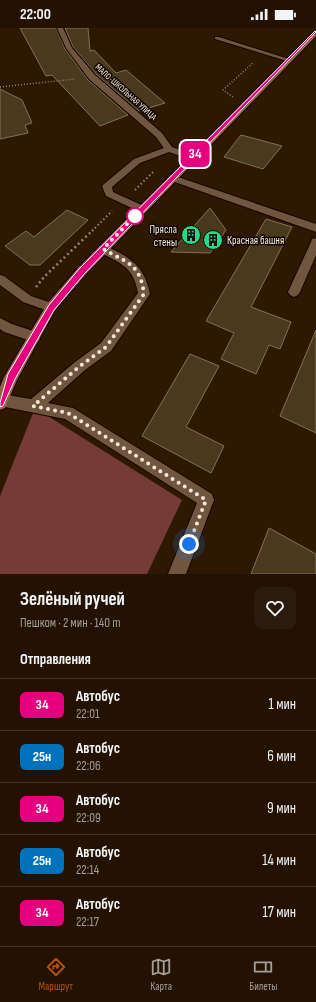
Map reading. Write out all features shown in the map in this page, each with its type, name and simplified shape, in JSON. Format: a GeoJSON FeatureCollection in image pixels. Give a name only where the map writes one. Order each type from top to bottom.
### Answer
{"type":"FeatureCollection","features":[{"type":"Feature","properties":{"kind":"main road"},"geometry":{"type":"LineString","coordinates":[[1,401],[12,376],[52,307],[103,249],[316,32]]}},
{"type":"Feature","properties":{"kind":"street","name":"МАЛО-ШКОЛЬНАЯ УЛИЦА"},"geometry":{"type":"LineString","coordinates":[[60,28],[69,48],[92,77],[159,135],[172,150]]}},
{"type":"Feature","properties":{"kind":"street"},"geometry":{"type":"LineString","coordinates":[[217,38],[289,60]]}},
{"type":"Feature","properties":{"kind":"street"},"geometry":{"type":"LineString","coordinates":[[142,209],[109,194],[107,186],[137,161],[172,150],[192,157]]}},
{"type":"Feature","properties":{"kind":"street"},"geometry":{"type":"LineString","coordinates":[[172,178],[316,228]]}},
{"type":"Feature","properties":{"kind":"street"},"geometry":{"type":"LineString","coordinates":[[294,292],[316,242]]}},
{"type":"Feature","properties":{"kind":"street"},"geometry":{"type":"LineString","coordinates":[[33,406],[80,366],[106,347],[144,294],[142,280],[138,271],[130,264],[103,249]]}},
{"type":"Feature","properties":{"kind":"street"},"geometry":{"type":"LineString","coordinates":[[0,279],[27,299],[52,307]]}},
{"type":"Feature","properties":{"kind":"street"},"geometry":{"type":"LineString","coordinates":[[0,322],[8,328],[34,337]]}},
{"type":"Feature","properties":{"kind":"street"},"geometry":{"type":"LineString","coordinates":[[1,401],[68,413],[206,500],[178,574]]}},
{"type":"Feature","properties":{"kind":"path"},"geometry":{"type":"LineString","coordinates":[[234,97],[223,90],[254,63],[269,62],[276,56]]}},
{"type":"Feature","properties":{"kind":"path"},"geometry":{"type":"LineString","coordinates":[[0,86],[92,77]]}},
{"type":"Feature","properties":{"kind":"path"},"geometry":{"type":"LineString","coordinates":[[27,299],[44,277],[123,201],[172,150]]}},
{"type":"Feature","properties":{"kind":"shaded area"},"geometry":{"type":"Polygon","coordinates":[[[35,408],[182,500],[147,574],[0,574],[0,496],[35,408]]]}},
{"type":"Feature","properties":{"kind":"building"},"geometry":{"type":"Polygon","coordinates":[[[20,28],[56,28],[65,49],[88,80],[128,115],[100,126],[52,75],[46,76],[20,28]]]}},
{"type":"Feature","properties":{"kind":"building"},"geometry":{"type":"Polygon","coordinates":[[[65,28],[88,28],[90,51],[94,50],[116,73],[126,70],[165,103],[139,111],[96,74],[73,47],[65,28]]]}},
{"type":"Feature","properties":{"kind":"building"},"geometry":{"type":"Polygon","coordinates":[[[0,89],[22,100],[32,123],[25,125],[28,133],[0,139],[0,89]]]}},
{"type":"Feature","properties":{"kind":"building"},"geometry":{"type":"Polygon","coordinates":[[[241,135],[282,146],[263,169],[224,157],[241,135]]]}},
{"type":"Feature","properties":{"kind":"building"},"geometry":{"type":"Polygon","coordinates":[[[210,208],[226,230],[210,253],[171,252],[210,208]]]}},
{"type":"Feature","properties":{"kind":"building"},"geometry":{"type":"Polygon","coordinates":[[[67,210],[88,220],[40,265],[30,265],[5,246],[26,231],[34,237],[67,210]]]}},
{"type":"Feature","properties":{"kind":"building"},"geometry":{"type":"Polygon","coordinates":[[[266,219],[292,227],[251,307],[291,322],[280,349],[269,345],[256,374],[221,359],[234,333],[206,321],[266,219]]]}},
{"type":"Feature","properties":{"kind":"building"},"geometry":{"type":"Polygon","coordinates":[[[316,330],[316,433],[280,416],[316,330]]]}},
{"type":"Feature","properties":{"kind":"building"},"geometry":{"type":"Polygon","coordinates":[[[190,354],[219,366],[186,427],[224,446],[211,473],[142,436],[190,354]]]}},
{"type":"Feature","properties":{"kind":"building"},"geometry":{"type":"Polygon","coordinates":[[[269,528],[316,554],[316,574],[251,574],[269,528]]]}},
{"type":"Feature","properties":{"kind":"bus line","name":"34"},"geometry":{"type":"LineString","coordinates":[[0,403],[12,376],[52,307],[82,271],[316,32]]}},
{"type":"Feature","properties":{"kind":"place","name":"Прясла стены"},"geometry":{"type":"Point","coordinates":[191,235]}},
{"type":"Feature","properties":{"kind":"place","name":"Красная башня"},"geometry":{"type":"Point","coordinates":[213,240]}},
{"type":"Feature","properties":{"kind":"route"},"geometry":{"type":"LineString","coordinates":[[135,216],[136,215],[103,249],[130,264],[138,271],[142,280],[144,294],[106,347],[80,366],[33,406],[68,413],[206,500],[189,544]]}}]}
